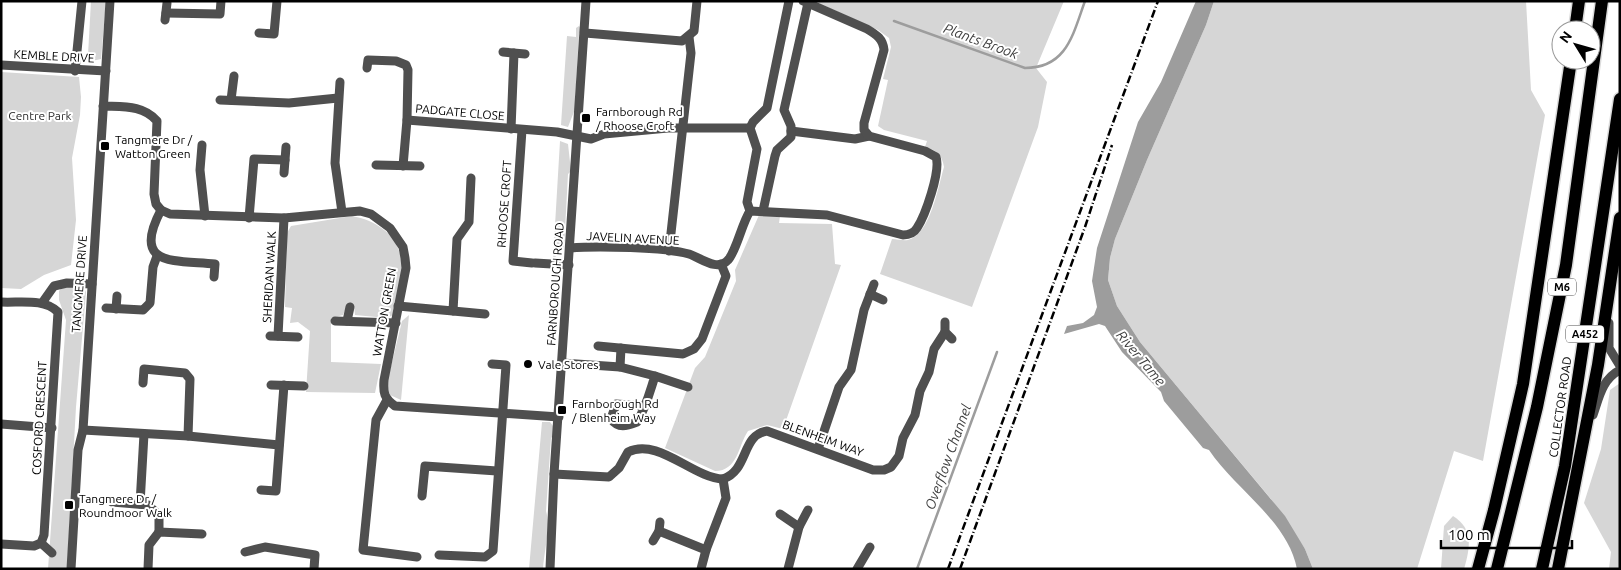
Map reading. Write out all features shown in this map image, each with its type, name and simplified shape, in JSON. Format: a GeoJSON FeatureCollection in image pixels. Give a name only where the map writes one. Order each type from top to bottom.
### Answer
{"type":"FeatureCollection","features":[{"type":"Feature","properties":{"kind":"highway"},"geometry":{"type":"LineString","coordinates":[[1576,20],[1579,1]]}},
{"type":"Feature","properties":{"kind":"highway","name":"M6"},"geometry":{"type":"LineString","coordinates":[[1497,569],[1536,407],[1566,264],[1602,1]]}},
{"type":"Feature","properties":{"kind":"highway","name":"M6"},"geometry":{"type":"LineString","coordinates":[[1478,569],[1524,384],[1570,70]]}},
{"type":"Feature","properties":{"kind":"highway","name":"COLLECTOR ROAD"},"geometry":{"type":"LineString","coordinates":[[1542,569],[1565,466],[1620,99]]}},
{"type":"Feature","properties":{"kind":"highway","name":"A452"},"geometry":{"type":"LineString","coordinates":[[1558,569],[1586,434],[1610,298],[1620,218]]}},
{"type":"Feature","properties":{"kind":"highway"},"geometry":{"type":"LineString","coordinates":[[1565,466],[1576,442],[1588,377],[1598,365]]}},
{"type":"Feature","properties":{"kind":"street"},"geometry":{"type":"LineString","coordinates":[[76,71],[82,1]]}},
{"type":"Feature","properties":{"kind":"street","name":"TANGMERE DRIVE"},"geometry":{"type":"LineString","coordinates":[[72,569],[78,450],[83,430],[110,1]]}},
{"type":"Feature","properties":{"kind":"street"},"geometry":{"type":"LineString","coordinates":[[167,3],[166,17],[220,14],[221,1]]}},
{"type":"Feature","properties":{"kind":"street"},"geometry":{"type":"LineString","coordinates":[[259,33],[274,34],[277,1]]}},
{"type":"Feature","properties":{"kind":"street","name":"FARNBOROUGH ROAD"},"geometry":{"type":"LineString","coordinates":[[550,569],[554,474],[586,1]]}},
{"type":"Feature","properties":{"kind":"street"},"geometry":{"type":"LineString","coordinates":[[585,33],[682,41],[694,32],[697,1]]}},
{"type":"Feature","properties":{"kind":"street"},"geometry":{"type":"LineString","coordinates":[[598,346],[683,354],[694,349],[702,339],[726,276],[721,264],[729,260],[750,211],[747,202],[757,149],[750,133],[750,128],[753,122],[767,108],[789,1]]}},
{"type":"Feature","properties":{"kind":"street"},"geometry":{"type":"LineString","coordinates":[[763,211],[777,150],[790,137],[791,131],[784,110],[805,2],[867,29],[878,35],[883,44],[884,50],[864,123],[864,130],[869,136]]}},
{"type":"Feature","properties":{"kind":"street"},"geometry":{"type":"LineString","coordinates":[[669,251],[691,53],[689,37]]}},
{"type":"Feature","properties":{"kind":"street"},"geometry":{"type":"LineString","coordinates":[[503,52],[525,54]]}},
{"type":"Feature","properties":{"kind":"street","name":"PADGATE CLOSE"},"geometry":{"type":"LineString","coordinates":[[511,129],[514,54]]}},
{"type":"Feature","properties":{"kind":"street","name":"PADGATE CLOSE"},"geometry":{"type":"LineString","coordinates":[[367,68],[368,60],[396,61],[406,65],[409,75],[408,120],[403,166]]}},
{"type":"Feature","properties":{"kind":"street","name":"KEMBLE DRIVE"},"geometry":{"type":"LineString","coordinates":[[1,65],[76,71],[88,69],[106,71]]}},
{"type":"Feature","properties":{"kind":"street"},"geometry":{"type":"LineString","coordinates":[[231,100],[234,76]]}},
{"type":"Feature","properties":{"kind":"street"},"geometry":{"type":"LineString","coordinates":[[340,82],[335,163],[342,212]]}},
{"type":"Feature","properties":{"kind":"street"},"geometry":{"type":"LineString","coordinates":[[220,100],[289,102],[338,98]]}},
{"type":"Feature","properties":{"kind":"street"},"geometry":{"type":"LineString","coordinates":[[103,106],[141,109],[149,112],[157,121],[154,194],[156,204],[161,210],[154,224],[151,246],[157,256],[169,260],[215,264],[214,277]]}},
{"type":"Feature","properties":{"kind":"street","name":"PADGATE CLOSE"},"geometry":{"type":"LineString","coordinates":[[408,120],[557,132],[576,138]]}},
{"type":"Feature","properties":{"kind":"street"},"geometry":{"type":"LineString","coordinates":[[576,138],[591,139],[604,134],[682,128],[750,128]]}},
{"type":"Feature","properties":{"kind":"street","name":"RHOOSE CROFT"},"geometry":{"type":"LineString","coordinates":[[522,130],[513,261],[569,265]]}},
{"type":"Feature","properties":{"kind":"street"},"geometry":{"type":"LineString","coordinates":[[750,211],[827,215],[903,235],[917,228],[938,168],[936,157],[925,151],[869,136],[855,139],[791,131]]}},
{"type":"Feature","properties":{"kind":"street"},"geometry":{"type":"LineString","coordinates":[[202,144],[200,170],[205,216]]}},
{"type":"Feature","properties":{"kind":"street"},"geometry":{"type":"LineString","coordinates":[[284,173],[286,147]]}},
{"type":"Feature","properties":{"kind":"street"},"geometry":{"type":"LineString","coordinates":[[249,218],[254,159],[285,160]]}},
{"type":"Feature","properties":{"kind":"street"},"geometry":{"type":"LineString","coordinates":[[376,165],[420,166]]}},
{"type":"Feature","properties":{"kind":"street"},"geometry":{"type":"LineString","coordinates":[[453,311],[457,238],[469,222],[471,178]]}},
{"type":"Feature","properties":{"kind":"street","name":"WATTON GREEN"},"geometry":{"type":"LineString","coordinates":[[161,210],[170,214],[249,218],[284,218],[360,210],[371,214],[390,228],[403,247],[406,268],[384,380],[383,393],[387,400]]}},
{"type":"Feature","properties":{"kind":"street","name":"SHERIDAN WALK"},"geometry":{"type":"LineString","coordinates":[[284,218],[274,336],[298,337]]}},
{"type":"Feature","properties":{"kind":"street","name":"JAVELIN AVENUE"},"geometry":{"type":"LineString","coordinates":[[570,248],[669,251],[688,254],[712,264],[721,264]]}},
{"type":"Feature","properties":{"kind":"street"},"geometry":{"type":"LineString","coordinates":[[117,296],[111,309],[143,310],[147,307],[150,303],[153,267],[157,256]]}},
{"type":"Feature","properties":{"kind":"street"},"geometry":{"type":"LineString","coordinates":[[1,302],[42,303],[54,286],[68,283],[92,284]]}},
{"type":"Feature","properties":{"kind":"street"},"geometry":{"type":"LineString","coordinates":[[818,449],[839,387],[851,370],[857,334],[874,284]]}},
{"type":"Feature","properties":{"kind":"street"},"geometry":{"type":"LineString","coordinates":[[870,294],[883,300]]}},
{"type":"Feature","properties":{"kind":"street"},"geometry":{"type":"LineString","coordinates":[[1610,298],[1609,348],[1620,368]]}},
{"type":"Feature","properties":{"kind":"street","name":"COSFORD CRESCENT"},"geometry":{"type":"LineString","coordinates":[[41,543],[44,535],[52,428],[58,312],[52,306],[42,303]]}},
{"type":"Feature","properties":{"kind":"street"},"geometry":{"type":"LineString","coordinates":[[398,306],[484,314]]}},
{"type":"Feature","properties":{"kind":"street"},"geometry":{"type":"LineString","coordinates":[[347,321],[350,307]]}},
{"type":"Feature","properties":{"kind":"street"},"geometry":{"type":"LineString","coordinates":[[335,321],[396,323]]}},
{"type":"Feature","properties":{"kind":"street"},"geometry":{"type":"LineString","coordinates":[[945,322],[946,332],[952,339]]}},
{"type":"Feature","properties":{"kind":"street","name":"BLENHEIM WAY"},"geometry":{"type":"LineString","coordinates":[[723,479],[737,470],[751,438],[758,432],[767,431],[873,470],[884,470],[891,467],[899,456],[903,438],[915,415],[920,391],[929,372],[934,349],[946,332]]}},
{"type":"Feature","properties":{"kind":"street"},"geometry":{"type":"LineString","coordinates":[[620,368],[621,348]]}},
{"type":"Feature","properties":{"kind":"street"},"geometry":{"type":"LineString","coordinates":[[562,363],[620,368],[655,376],[688,388]]}},
{"type":"Feature","properties":{"kind":"street"},"geometry":{"type":"LineString","coordinates":[[439,555],[485,557],[493,551],[497,471],[506,365],[492,364]]}},
{"type":"Feature","properties":{"kind":"street"},"geometry":{"type":"LineString","coordinates":[[1598,365],[1610,364],[1620,368]]}},
{"type":"Feature","properties":{"kind":"street"},"geometry":{"type":"LineString","coordinates":[[1586,434],[1605,383],[1610,375],[1620,368]]}},
{"type":"Feature","properties":{"kind":"street"},"geometry":{"type":"LineString","coordinates":[[142,383],[144,369],[185,373],[190,379],[188,436]]}},
{"type":"Feature","properties":{"kind":"street"},"geometry":{"type":"LineString","coordinates":[[644,406],[655,376]]}},
{"type":"Feature","properties":{"kind":"street"},"geometry":{"type":"LineString","coordinates":[[271,385],[304,386]]}},
{"type":"Feature","properties":{"kind":"street"},"geometry":{"type":"LineString","coordinates":[[261,490],[276,491],[284,385]]}},
{"type":"Feature","properties":{"kind":"street"},"geometry":{"type":"LineString","coordinates":[[417,557],[363,550],[376,420],[387,400],[395,406],[559,418]]}},
{"type":"Feature","properties":{"kind":"street"},"geometry":{"type":"LineString","coordinates":[[1,424],[52,428]]}},
{"type":"Feature","properties":{"kind":"street"},"geometry":{"type":"LineString","coordinates":[[83,430],[188,436],[279,445]]}},
{"type":"Feature","properties":{"kind":"street"},"geometry":{"type":"LineString","coordinates":[[140,504],[144,434]]}},
{"type":"Feature","properties":{"kind":"street"},"geometry":{"type":"LineString","coordinates":[[554,474],[609,477],[619,468],[628,452],[641,448],[684,463],[707,476],[723,479],[726,498],[706,550],[701,569]]}},
{"type":"Feature","properties":{"kind":"street"},"geometry":{"type":"LineString","coordinates":[[422,496],[424,466],[497,471]]}},
{"type":"Feature","properties":{"kind":"street"},"geometry":{"type":"LineString","coordinates":[[112,502],[148,505],[159,515],[159,532],[149,545],[148,569]]}},
{"type":"Feature","properties":{"kind":"street"},"geometry":{"type":"LineString","coordinates":[[788,569],[799,527],[808,510]]}},
{"type":"Feature","properties":{"kind":"street"},"geometry":{"type":"LineString","coordinates":[[780,514],[799,527]]}},
{"type":"Feature","properties":{"kind":"street"},"geometry":{"type":"LineString","coordinates":[[653,541],[660,526],[706,550]]}},
{"type":"Feature","properties":{"kind":"street"},"geometry":{"type":"LineString","coordinates":[[159,532],[202,534]]}},
{"type":"Feature","properties":{"kind":"street"},"geometry":{"type":"LineString","coordinates":[[1,544],[34,546],[41,543],[52,553]]}},
{"type":"Feature","properties":{"kind":"street"},"geometry":{"type":"LineString","coordinates":[[245,552],[265,547],[315,554],[314,569]]}},
{"type":"Feature","properties":{"kind":"street"},"geometry":{"type":"LineString","coordinates":[[857,569],[870,547]]}},
{"type":"Feature","properties":{"kind":"green space"},"geometry":{"type":"Polygon","coordinates":[[[91,1],[106,1],[101,59],[92,61],[88,55],[91,1]]]}},
{"type":"Feature","properties":{"kind":"green space"},"geometry":{"type":"Polygon","coordinates":[[[814,1],[1064,1],[1036,68],[1047,82],[1038,127],[972,307],[880,274],[892,239],[908,240],[916,236],[922,229],[932,209],[944,167],[940,156],[933,150],[925,147],[927,141],[884,130],[878,126],[888,80],[883,79],[891,47],[889,38],[878,30],[814,1]]]}},
{"type":"Feature","properties":{"kind":"green space"},"geometry":{"type":"Polygon","coordinates":[[[1214,1],[1526,1],[1531,90],[1545,115],[1483,461],[1454,451],[1417,569],[1313,569],[1305,549],[1271,499],[1140,342],[1117,306],[1108,280],[1110,258],[1115,239],[1206,25],[1214,1]]]}},
{"type":"Feature","properties":{"kind":"green space"},"geometry":{"type":"Polygon","coordinates":[[[579,26],[582,30],[579,34],[575,101],[577,104],[568,127],[561,125],[567,36],[576,37],[576,28],[579,26]]]}},
{"type":"Feature","properties":{"kind":"green space","name":"Centre Park"},"geometry":{"type":"Polygon","coordinates":[[[1,72],[79,77],[81,97],[80,115],[72,158],[76,220],[71,265],[44,275],[21,289],[1,288],[1,72]]]}},
{"type":"Feature","properties":{"kind":"green space"},"geometry":{"type":"Polygon","coordinates":[[[560,141],[568,144],[571,171],[568,174],[564,249],[553,259],[560,141]]]}},
{"type":"Feature","properties":{"kind":"green space"},"geometry":{"type":"Polygon","coordinates":[[[759,215],[780,216],[779,223],[832,224],[835,264],[841,265],[783,429],[767,425],[748,431],[733,462],[723,470],[715,471],[665,448],[695,368],[705,357],[736,281],[735,270],[759,215]]]}},
{"type":"Feature","properties":{"kind":"green space"},"geometry":{"type":"Polygon","coordinates":[[[352,216],[362,218],[379,226],[386,232],[397,246],[402,265],[393,315],[387,318],[355,315],[354,306],[348,304],[343,315],[331,318],[331,362],[381,364],[375,393],[306,392],[310,331],[298,322],[290,323],[292,308],[285,307],[287,233],[291,226],[352,216]]]}},
{"type":"Feature","properties":{"kind":"green space"},"geometry":{"type":"Polygon","coordinates":[[[63,286],[84,288],[86,292],[76,407],[67,569],[48,569],[66,320],[59,300],[59,291],[63,286]]]}},
{"type":"Feature","properties":{"kind":"green space"},"geometry":{"type":"Polygon","coordinates":[[[409,315],[401,400],[390,395],[386,387],[402,321],[409,315]]]}},
{"type":"Feature","properties":{"kind":"green space"},"geometry":{"type":"Polygon","coordinates":[[[1620,383],[1620,569],[1609,569],[1611,552],[1584,503],[1601,449],[1610,390],[1620,383]]]}},
{"type":"Feature","properties":{"kind":"green space"},"geometry":{"type":"Polygon","coordinates":[[[542,422],[550,422],[553,426],[554,435],[551,438],[546,511],[548,532],[543,569],[529,569],[542,422]]]}},
{"type":"Feature","properties":{"kind":"green space"},"geometry":{"type":"Polygon","coordinates":[[[1453,516],[1460,521],[1469,539],[1466,561],[1464,569],[1441,569],[1444,526],[1453,516]]]}},
{"type":"Feature","properties":{"kind":"water","name":"River Tame"},"geometry":{"type":"Polygon","coordinates":[[[1196,1],[1214,1],[1206,25],[1115,239],[1110,258],[1108,280],[1117,306],[1140,342],[1285,516],[1305,549],[1313,569],[1297,569],[1292,552],[1272,521],[1209,450],[1203,448],[1164,401],[1161,392],[1122,352],[1105,326],[1099,324],[1064,334],[1067,326],[1083,323],[1094,315],[1097,307],[1092,281],[1097,248],[1138,122],[1161,82],[1196,1]]]}},
{"type":"Feature","properties":{"kind":"waterway","name":"Plants Brook"},"geometry":{"type":"LineString","coordinates":[[894,21],[1025,68],[1039,66],[1059,56],[1072,37],[1085,1]]}},
{"type":"Feature","properties":{"kind":"waterway","name":"Overflow Channel"},"geometry":{"type":"LineString","coordinates":[[917,569],[997,352]]}},
{"type":"Feature","properties":{"kind":"railway"},"geometry":{"type":"LineString","coordinates":[[948,569],[1158,1]]}},
{"type":"Feature","properties":{"kind":"railway"},"geometry":{"type":"LineString","coordinates":[[960,569],[1085,227],[1112,145]]}},
{"type":"Feature","properties":{"kind":"place","name":"Farnborough Rd / Rhoose Croft"},"geometry":{"type":"Point","coordinates":[586,118]}},
{"type":"Feature","properties":{"kind":"place","name":"Tangmere Dr / Watton Green"},"geometry":{"type":"Point","coordinates":[105,146]}},
{"type":"Feature","properties":{"kind":"place","name":"Vale Stores"},"geometry":{"type":"Point","coordinates":[528,364]}},
{"type":"Feature","properties":{"kind":"place","name":"Farnborough Rd / Blenheim Way"},"geometry":{"type":"Point","coordinates":[562,410]}},
{"type":"Feature","properties":{"kind":"place","name":"Tangmere Dr / Roundmoor Walk"},"geometry":{"type":"Point","coordinates":[69,505]}}]}
